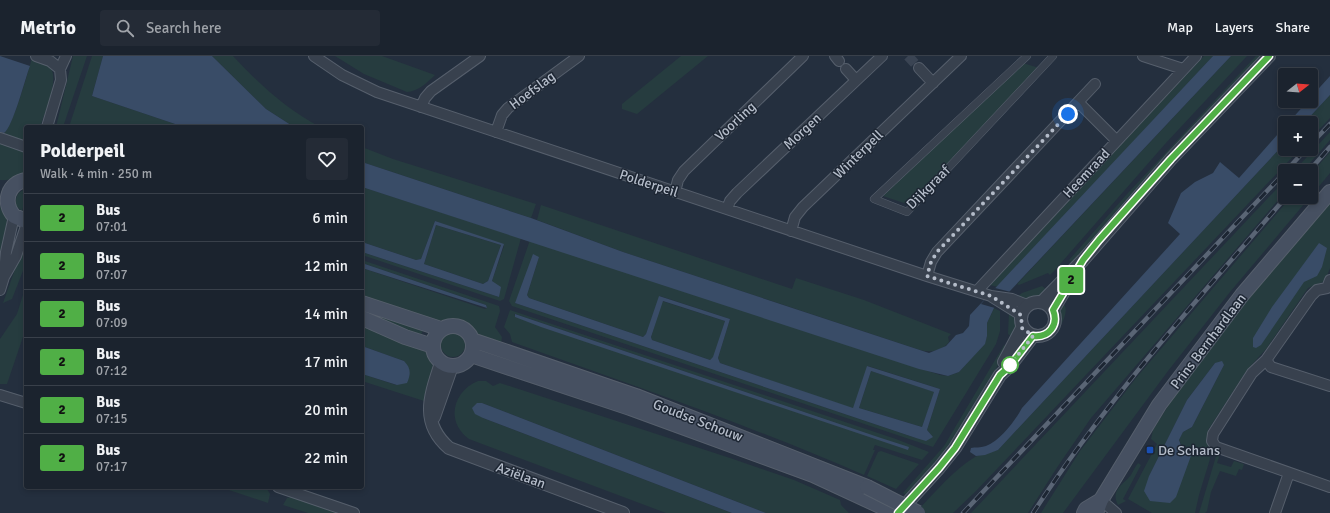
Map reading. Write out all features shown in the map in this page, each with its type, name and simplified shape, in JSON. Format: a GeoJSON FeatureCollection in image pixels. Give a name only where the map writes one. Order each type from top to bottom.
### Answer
{"type":"FeatureCollection","features":[{"type":"Feature","properties":{"kind":"main road"},"geometry":{"type":"LineString","coordinates":[[20,218],[4,201],[8,197],[6,186],[24,181]]}},
{"type":"Feature","properties":{"kind":"main road","name":"Prins Bernhardlaan"},"geometry":{"type":"LineString","coordinates":[[1092,510],[1159,405],[1242,295],[1330,192]]}},
{"type":"Feature","properties":{"kind":"main road"},"geometry":{"type":"LineString","coordinates":[[364,304],[441,329]]}},
{"type":"Feature","properties":{"kind":"main road"},"geometry":{"type":"LineString","coordinates":[[364,319],[405,337],[433,346]]}},
{"type":"Feature","properties":{"kind":"main road"},"geometry":{"type":"LineString","coordinates":[[450,326],[460,327],[468,332],[472,340],[473,350],[471,356],[461,364],[446,364],[434,354],[433,346],[435,337],[441,329],[450,326]]}},
{"type":"Feature","properties":{"kind":"main road","name":"Goudse Schouw"},"geometry":{"type":"LineString","coordinates":[[472,340],[636,396],[918,513]]}},
{"type":"Feature","properties":{"kind":"main road","name":"Goudse Schouw"},"geometry":{"type":"LineString","coordinates":[[471,356],[630,408],[813,475],[863,491],[894,513]]}},
{"type":"Feature","properties":{"kind":"street"},"geometry":{"type":"LineString","coordinates":[[36,56],[50,61],[60,69]]}},
{"type":"Feature","properties":{"kind":"street"},"geometry":{"type":"LineString","coordinates":[[48,125],[61,80],[60,69],[66,56]]}},
{"type":"Feature","properties":{"kind":"street"},"geometry":{"type":"LineString","coordinates":[[421,107],[425,98],[431,91],[480,56]]}},
{"type":"Feature","properties":{"kind":"street","name":"Hoefslag"},"geometry":{"type":"LineString","coordinates":[[496,132],[502,115],[508,108],[579,56]]}},
{"type":"Feature","properties":{"kind":"street","name":"Voorling"},"geometry":{"type":"LineString","coordinates":[[676,192],[678,180],[684,171],[803,56]]}},
{"type":"Feature","properties":{"kind":"street","name":"Morgen"},"geometry":{"type":"LineString","coordinates":[[728,209],[730,201],[737,193],[882,56]]}},
{"type":"Feature","properties":{"kind":"street","name":"Winterpell"},"geometry":{"type":"LineString","coordinates":[[791,231],[795,217],[803,207],[961,56]]}},
{"type":"Feature","properties":{"kind":"street","name":"Dijkgraaf"},"geometry":{"type":"LineString","coordinates":[[1027,56],[874,199],[907,212],[1053,56]]}},
{"type":"Feature","properties":{"kind":"street"},"geometry":{"type":"LineString","coordinates":[[1143,56],[1183,69]]}},
{"type":"Feature","properties":{"kind":"street","name":"Heemraad"},"geometry":{"type":"LineString","coordinates":[[977,292],[993,272],[1196,56]]}},
{"type":"Feature","properties":{"kind":"street"},"geometry":{"type":"LineString","coordinates":[[1042,302],[1083,260],[1171,159],[1269,56]]}},
{"type":"Feature","properties":{"kind":"street","name":"Polderpeil"},"geometry":{"type":"LineString","coordinates":[[317,57],[342,75],[363,86],[421,107],[791,231],[1003,300],[1024,310]]}},
{"type":"Feature","properties":{"kind":"street"},"geometry":{"type":"LineString","coordinates":[[919,68],[933,83]]}},
{"type":"Feature","properties":{"kind":"street"},"geometry":{"type":"LineString","coordinates":[[846,69],[856,80]]}},
{"type":"Feature","properties":{"kind":"street"},"geometry":{"type":"LineString","coordinates":[[927,276],[931,262],[937,252],[1095,84]]}},
{"type":"Feature","properties":{"kind":"street"},"geometry":{"type":"LineString","coordinates":[[1078,102],[1117,141]]}},
{"type":"Feature","properties":{"kind":"street"},"geometry":{"type":"LineString","coordinates":[[51,125],[52,114]]}},
{"type":"Feature","properties":{"kind":"street"},"geometry":{"type":"LineString","coordinates":[[0,138],[24,146]]}},
{"type":"Feature","properties":{"kind":"street"},"geometry":{"type":"LineString","coordinates":[[0,290],[4,277],[6,252],[20,218]]}},
{"type":"Feature","properties":{"kind":"street"},"geometry":{"type":"LineString","coordinates":[[4,277],[16,256],[24,232]]}},
{"type":"Feature","properties":{"kind":"street"},"geometry":{"type":"LineString","coordinates":[[1053,310],[1083,260]]}},
{"type":"Feature","properties":{"kind":"street"},"geometry":{"type":"LineString","coordinates":[[1329,286],[1317,290],[1311,296],[1266,360],[1252,373],[1213,434],[1212,441],[1216,447],[1330,487]]}},
{"type":"Feature","properties":{"kind":"street"},"geometry":{"type":"LineString","coordinates":[[898,513],[955,448],[1000,375],[1004,362],[1022,328],[1024,310],[1034,302],[1042,302],[1053,310],[1055,321],[1052,328],[1044,335],[1033,336],[1022,328]]}},
{"type":"Feature","properties":{"kind":"street"},"geometry":{"type":"LineString","coordinates":[[1000,375],[1010,366],[1033,336]]}},
{"type":"Feature","properties":{"kind":"street"},"geometry":{"type":"LineString","coordinates":[[1266,360],[1271,366],[1330,386]]}},
{"type":"Feature","properties":{"kind":"street","name":"Aziëlaan"},"geometry":{"type":"LineString","coordinates":[[446,364],[429,400],[435,432],[449,448],[623,513]]}},
{"type":"Feature","properties":{"kind":"street"},"geometry":{"type":"LineString","coordinates":[[0,394],[24,402]]}},
{"type":"Feature","properties":{"kind":"street"},"geometry":{"type":"LineString","coordinates":[[1275,513],[1289,473]]}},
{"type":"Feature","properties":{"kind":"street"},"geometry":{"type":"LineString","coordinates":[[284,489],[354,513]]}},
{"type":"Feature","properties":{"kind":"street"},"geometry":{"type":"LineString","coordinates":[[1092,510],[1116,513]]}},
{"type":"Feature","properties":{"kind":"green space"},"geometry":{"type":"Polygon","coordinates":[[[73,56],[87,56],[64,125],[56,125],[73,56]]]}},
{"type":"Feature","properties":{"kind":"green space"},"geometry":{"type":"Polygon","coordinates":[[[92,56],[103,56],[92,96],[178,125],[70,125],[92,56]]]}},
{"type":"Feature","properties":{"kind":"green space"},"geometry":{"type":"Polygon","coordinates":[[[212,56],[233,56],[284,104],[317,125],[291,125],[266,109],[212,56]]]}},
{"type":"Feature","properties":{"kind":"green space"},"geometry":{"type":"Polygon","coordinates":[[[335,56],[382,56],[435,75],[418,88],[411,92],[407,92],[364,74],[335,56]]]}},
{"type":"Feature","properties":{"kind":"green space"},"geometry":{"type":"Polygon","coordinates":[[[681,56],[708,56],[637,114],[622,109],[622,104],[681,56]]]}},
{"type":"Feature","properties":{"kind":"green space"},"geometry":{"type":"Polygon","coordinates":[[[1204,56],[1213,56],[998,287],[990,285],[1204,56]]]}},
{"type":"Feature","properties":{"kind":"green space"},"geometry":{"type":"Polygon","coordinates":[[[1231,56],[1247,56],[1165,144],[1054,271],[1050,275],[1048,273],[1019,285],[1017,284],[1231,56]]]}},
{"type":"Feature","properties":{"kind":"green space"},"geometry":{"type":"Polygon","coordinates":[[[1256,56],[1260,56],[1126,200],[1072,263],[1069,260],[1128,193],[1256,56]]]}},
{"type":"Feature","properties":{"kind":"green space"},"geometry":{"type":"Polygon","coordinates":[[[32,58],[43,62],[51,69],[53,74],[52,89],[41,125],[24,125],[24,142],[4,133],[12,120],[32,58]]]}},
{"type":"Feature","properties":{"kind":"green space"},"geometry":{"type":"Polygon","coordinates":[[[1023,63],[1039,68],[910,205],[883,196],[1023,63]]]}},
{"type":"Feature","properties":{"kind":"green space"},"geometry":{"type":"Polygon","coordinates":[[[1330,95],[1330,118],[1318,131],[1318,116],[1310,116],[1330,95]]]}},
{"type":"Feature","properties":{"kind":"green space"},"geometry":{"type":"Polygon","coordinates":[[[1330,132],[1330,140],[1318,154],[1318,145],[1330,132]]]}},
{"type":"Feature","properties":{"kind":"green space"},"geometry":{"type":"Polygon","coordinates":[[[0,141],[24,150],[24,172],[14,178],[0,180],[0,141]]]}},
{"type":"Feature","properties":{"kind":"green space"},"geometry":{"type":"Polygon","coordinates":[[[364,148],[393,159],[536,204],[531,218],[364,163],[364,148]]]}},
{"type":"Feature","properties":{"kind":"green space"},"geometry":{"type":"Polygon","coordinates":[[[1278,150],[1278,156],[1293,156],[1286,164],[1278,164],[1278,172],[976,491],[953,513],[915,513],[959,469],[977,456],[998,450],[1278,150]]]}},
{"type":"Feature","properties":{"kind":"green space"},"geometry":{"type":"Polygon","coordinates":[[[1330,152],[1330,173],[1318,188],[1318,166],[1330,152]]]}},
{"type":"Feature","properties":{"kind":"green space"},"geometry":{"type":"Polygon","coordinates":[[[1308,156],[1316,156],[1309,164],[1300,164],[1308,156]]]}},
{"type":"Feature","properties":{"kind":"green space"},"geometry":{"type":"Polygon","coordinates":[[[1278,187],[1278,200],[1091,418],[1028,513],[971,513],[1278,187]]]}},
{"type":"Feature","properties":{"kind":"green space"},"geometry":{"type":"Polygon","coordinates":[[[364,188],[521,238],[504,299],[500,301],[364,256],[364,253],[499,297],[492,281],[504,246],[435,221],[421,259],[416,260],[364,243],[364,188]]]}},
{"type":"Feature","properties":{"kind":"green space"},"geometry":{"type":"Polygon","coordinates":[[[23,190],[24,204],[22,211],[16,206],[16,200],[19,193],[23,190]]]}},
{"type":"Feature","properties":{"kind":"green space"},"geometry":{"type":"Polygon","coordinates":[[[1330,202],[1330,268],[1325,281],[1308,288],[1266,349],[1247,370],[1208,430],[1210,459],[1195,513],[1152,513],[1128,499],[1157,444],[1151,439],[1153,430],[1189,373],[1297,239],[1330,202]],[[1215,363],[1187,400],[1149,476],[1191,453],[1184,451],[1179,440],[1183,432],[1192,427],[1224,365],[1215,363]]]}},
{"type":"Feature","properties":{"kind":"green space"},"geometry":{"type":"Polygon","coordinates":[[[1285,204],[1304,204],[1230,292],[1168,371],[1063,513],[1041,513],[1080,451],[1136,378],[1285,204]]]}},
{"type":"Feature","properties":{"kind":"green space"},"geometry":{"type":"Polygon","coordinates":[[[541,205],[792,289],[796,278],[864,300],[951,334],[948,337],[949,342],[936,350],[920,350],[623,252],[537,220],[541,205]]]}},
{"type":"Feature","properties":{"kind":"green space"},"geometry":{"type":"Polygon","coordinates":[[[0,206],[6,217],[7,229],[5,241],[0,252],[0,206]]]}},
{"type":"Feature","properties":{"kind":"green space"},"geometry":{"type":"Polygon","coordinates":[[[436,225],[501,245],[488,281],[483,284],[424,264],[436,225]]]}},
{"type":"Feature","properties":{"kind":"green space"},"geometry":{"type":"Polygon","coordinates":[[[530,240],[940,375],[948,376],[959,372],[984,344],[987,336],[987,323],[994,308],[1000,311],[1000,331],[996,344],[933,447],[512,306],[509,301],[530,240]],[[539,257],[515,303],[916,438],[931,435],[927,430],[940,389],[868,366],[853,409],[720,363],[718,358],[730,319],[660,296],[646,334],[643,337],[529,298],[527,295],[539,257]]]}},
{"type":"Feature","properties":{"kind":"green space"},"geometry":{"type":"Polygon","coordinates":[[[24,244],[24,268],[12,299],[3,303],[24,244]]]}},
{"type":"Feature","properties":{"kind":"green space"},"geometry":{"type":"Polygon","coordinates":[[[364,261],[499,306],[500,311],[495,327],[502,337],[501,345],[483,338],[460,322],[447,320],[437,321],[364,300],[364,269],[485,309],[487,308],[486,305],[364,264],[364,261]]]}},
{"type":"Feature","properties":{"kind":"green space"},"geometry":{"type":"Polygon","coordinates":[[[1042,286],[1047,290],[1037,297],[1025,299],[1018,296],[1022,293],[1042,286]]]}},
{"type":"Feature","properties":{"kind":"green space"},"geometry":{"type":"Polygon","coordinates":[[[24,291],[24,334],[7,384],[0,384],[0,339],[17,314],[24,291]]]}},
{"type":"Feature","properties":{"kind":"green space"},"geometry":{"type":"Polygon","coordinates":[[[662,301],[725,321],[714,357],[710,360],[652,340],[651,337],[662,301]]]}},
{"type":"Feature","properties":{"kind":"green space"},"geometry":{"type":"Polygon","coordinates":[[[1062,301],[1066,312],[1059,329],[1059,311],[1062,301]]]}},
{"type":"Feature","properties":{"kind":"green space"},"geometry":{"type":"Polygon","coordinates":[[[364,307],[424,326],[420,339],[364,315],[364,307]]]}},
{"type":"Feature","properties":{"kind":"green space"},"geometry":{"type":"Polygon","coordinates":[[[510,310],[896,439],[929,452],[922,460],[875,445],[873,450],[875,450],[864,475],[733,422],[512,342],[510,334],[504,327],[510,310]],[[515,314],[514,315],[881,438],[515,314]]]}},
{"type":"Feature","properties":{"kind":"green space"},"geometry":{"type":"Polygon","coordinates":[[[1009,311],[1016,321],[1013,338],[1008,334],[1009,311]]]}},
{"type":"Feature","properties":{"kind":"green space"},"geometry":{"type":"Polygon","coordinates":[[[364,327],[419,346],[426,352],[430,359],[433,371],[424,401],[364,382],[364,375],[396,385],[404,361],[364,347],[364,327]]]}},
{"type":"Feature","properties":{"kind":"green space"},"geometry":{"type":"Polygon","coordinates":[[[453,333],[461,337],[465,345],[461,353],[453,357],[445,353],[441,345],[445,337],[453,333]]]}},
{"type":"Feature","properties":{"kind":"green space"},"geometry":{"type":"Polygon","coordinates":[[[1004,345],[1008,347],[987,385],[947,449],[908,496],[903,493],[944,446],[1004,345]]]}},
{"type":"Feature","properties":{"kind":"green space"},"geometry":{"type":"Polygon","coordinates":[[[871,371],[935,392],[922,427],[859,408],[871,371]]]}},
{"type":"Feature","properties":{"kind":"green space"},"geometry":{"type":"Polygon","coordinates":[[[478,381],[486,381],[493,386],[500,383],[794,480],[840,500],[841,505],[849,513],[766,513],[482,403],[483,418],[732,513],[666,513],[469,439],[461,432],[457,424],[455,407],[463,392],[469,386],[478,381]]]}},
{"type":"Feature","properties":{"kind":"green space"},"geometry":{"type":"Polygon","coordinates":[[[881,451],[919,464],[896,489],[867,476],[878,452],[881,451]]]}},
{"type":"Feature","properties":{"kind":"green space"},"geometry":{"type":"Polygon","coordinates":[[[1217,453],[1220,454],[1217,463],[1231,467],[1234,461],[1244,464],[1242,470],[1239,469],[1236,476],[1220,471],[1211,492],[1207,511],[1205,513],[1199,513],[1217,453]]]}},
{"type":"Feature","properties":{"kind":"green space"},"geometry":{"type":"Polygon","coordinates":[[[1138,463],[1141,465],[1123,499],[1126,501],[1118,505],[1116,500],[1116,492],[1131,475],[1138,463]]]}},
{"type":"Feature","properties":{"kind":"green space"},"geometry":{"type":"Polygon","coordinates":[[[226,489],[267,489],[270,494],[268,503],[226,489]]]}},
{"type":"Feature","properties":{"kind":"green space"},"geometry":{"type":"Polygon","coordinates":[[[291,497],[339,513],[308,513],[283,505],[287,498],[291,497]]]}},
{"type":"Feature","properties":{"kind":"water"},"geometry":{"type":"Polygon","coordinates":[[[0,56],[30,66],[15,113],[4,133],[0,132],[0,56]]]}},
{"type":"Feature","properties":{"kind":"water"},"geometry":{"type":"Polygon","coordinates":[[[103,56],[212,56],[266,109],[291,125],[178,125],[92,96],[103,56]]]}},
{"type":"Feature","properties":{"kind":"water"},"geometry":{"type":"Polygon","coordinates":[[[1213,56],[1231,56],[994,308],[987,323],[987,336],[985,344],[959,372],[948,376],[919,369],[364,188],[364,163],[531,218],[623,252],[929,353],[946,346],[956,335],[963,333],[969,326],[970,315],[1213,56]]]}},
{"type":"Feature","properties":{"kind":"water"},"geometry":{"type":"Polygon","coordinates":[[[1330,76],[1330,95],[1318,108],[1318,89],[1330,76]]]}},
{"type":"Feature","properties":{"kind":"water"},"geometry":{"type":"Polygon","coordinates":[[[1302,108],[1318,108],[1310,116],[1294,116],[1302,108]]]}},
{"type":"Feature","properties":{"kind":"water"},"geometry":{"type":"Polygon","coordinates":[[[1278,134],[1278,150],[998,450],[985,455],[976,456],[970,452],[971,448],[986,446],[1002,435],[1016,419],[1022,408],[1180,234],[1168,223],[1181,193],[1195,182],[1213,173],[1220,162],[1239,178],[1278,134]]]}},
{"type":"Feature","properties":{"kind":"water"},"geometry":{"type":"Polygon","coordinates":[[[435,221],[504,244],[492,281],[501,287],[499,297],[364,253],[364,243],[416,260],[421,259],[435,221]],[[436,225],[424,264],[483,284],[488,281],[501,245],[436,225]]]}},
{"type":"Feature","properties":{"kind":"water"},"geometry":{"type":"Polygon","coordinates":[[[1319,243],[1327,248],[1322,267],[1317,276],[1304,282],[1261,345],[1256,348],[1253,347],[1253,338],[1272,307],[1319,243]]]}},
{"type":"Feature","properties":{"kind":"water"},"geometry":{"type":"Polygon","coordinates":[[[533,254],[539,257],[527,295],[529,298],[643,337],[646,334],[659,296],[730,319],[718,358],[720,363],[853,408],[867,366],[940,389],[927,430],[933,437],[926,441],[916,438],[515,303],[533,254]],[[663,301],[651,337],[652,340],[710,360],[713,357],[725,321],[663,301]],[[871,371],[859,408],[922,427],[934,392],[871,371]]]}},
{"type":"Feature","properties":{"kind":"water"},"geometry":{"type":"Polygon","coordinates":[[[364,264],[486,305],[487,308],[364,269],[364,264]]]}},
{"type":"Feature","properties":{"kind":"water"},"geometry":{"type":"Polygon","coordinates":[[[515,314],[909,447],[908,450],[541,327],[515,317],[515,314]]]}},
{"type":"Feature","properties":{"kind":"water"},"geometry":{"type":"Polygon","coordinates":[[[364,347],[404,361],[410,371],[409,377],[407,383],[397,385],[364,375],[364,347]]]}},
{"type":"Feature","properties":{"kind":"water"},"geometry":{"type":"Polygon","coordinates":[[[1222,361],[1224,365],[1192,427],[1183,432],[1179,440],[1183,451],[1192,453],[1176,497],[1170,503],[1150,501],[1144,491],[1149,476],[1187,400],[1215,363],[1222,361]]]}},
{"type":"Feature","properties":{"kind":"water"},"geometry":{"type":"Polygon","coordinates":[[[477,403],[482,403],[766,513],[732,513],[483,418],[475,414],[472,408],[477,403]]]}},
{"type":"Feature","properties":{"kind":"pier"},"geometry":{"type":"Polygon","coordinates":[[[995,288],[1011,292],[995,308],[981,304],[995,288]]]}},
{"type":"Feature","properties":{"kind":"tunnel"},"geometry":{"type":"LineString","coordinates":[[908,56],[919,68]]}},
{"type":"Feature","properties":{"kind":"railway"},"geometry":{"type":"LineString","coordinates":[[1318,137],[1330,124]]}},
{"type":"Feature","properties":{"kind":"railway"},"geometry":{"type":"LineString","coordinates":[[1315,164],[1330,147]]}},
{"type":"Feature","properties":{"kind":"railway"},"geometry":{"type":"LineString","coordinates":[[1292,164],[1300,156]]}},
{"type":"Feature","properties":{"kind":"railway"},"geometry":{"type":"LineString","coordinates":[[963,513],[1278,179]]}},
{"type":"Feature","properties":{"kind":"railway"},"geometry":{"type":"LineString","coordinates":[[1033,513],[1091,430],[1122,390],[1154,350],[1280,204]]}},
{"type":"Feature","properties":{"kind":"bus line","name":"2"},"geometry":{"type":"LineString","coordinates":[[898,513],[955,448],[1000,375],[1010,366],[1033,336],[1047,334],[1052,328],[1055,321],[1053,310],[1083,260],[1099,240],[1171,159],[1269,56]]}},
{"type":"Feature","properties":{"kind":"place","name":"De Schans"},"geometry":{"type":"Point","coordinates":[1150,450]}},
{"type":"Feature","properties":{"kind":"route"},"geometry":{"type":"LineString","coordinates":[[1010,365],[1033,336],[1022,328],[1020,319],[1021,315],[1007,308],[991,296],[927,276],[931,262],[937,252],[1068,114]]}}]}
